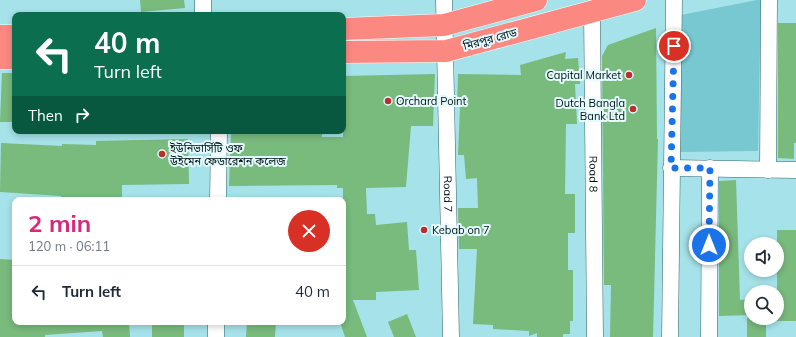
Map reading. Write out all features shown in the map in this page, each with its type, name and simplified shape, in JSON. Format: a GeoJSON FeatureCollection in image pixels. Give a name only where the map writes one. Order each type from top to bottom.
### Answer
{"type":"FeatureCollection","features":[{"type":"Feature","properties":{"kind":"highway"},"geometry":{"type":"LineString","coordinates":[[346,29],[444,25],[536,0]]}},
{"type":"Feature","properties":{"kind":"highway","name":"মিরপুর রোড"},"geometry":{"type":"LineString","coordinates":[[346,52],[446,51],[634,0]]}},
{"type":"Feature","properties":{"kind":"highway"},"geometry":{"type":"LineString","coordinates":[[0,36],[12,36]]}},
{"type":"Feature","properties":{"kind":"highway"},"geometry":{"type":"LineString","coordinates":[[0,58],[12,58]]}},
{"type":"Feature","properties":{"kind":"street"},"geometry":{"type":"LineString","coordinates":[[203,0],[203,12]]}},
{"type":"Feature","properties":{"kind":"street"},"geometry":{"type":"LineString","coordinates":[[444,0],[444,25]]}},
{"type":"Feature","properties":{"kind":"street"},"geometry":{"type":"LineString","coordinates":[[670,337],[674,0]]}},
{"type":"Feature","properties":{"kind":"street"},"geometry":{"type":"LineString","coordinates":[[768,170],[769,0]]}},
{"type":"Feature","properties":{"kind":"street","name":"Road 8"},"geometry":{"type":"LineString","coordinates":[[592,11],[594,337]]}},
{"type":"Feature","properties":{"kind":"street","name":"Road 7"},"geometry":{"type":"LineString","coordinates":[[444,25],[446,51],[451,337]]}},
{"type":"Feature","properties":{"kind":"street"},"geometry":{"type":"LineString","coordinates":[[218,197],[219,134]]}},
{"type":"Feature","properties":{"kind":"street"},"geometry":{"type":"LineString","coordinates":[[671,168],[796,170]]}},
{"type":"Feature","properties":{"kind":"street"},"geometry":{"type":"LineString","coordinates":[[709,337],[710,168]]}},
{"type":"Feature","properties":{"kind":"street"},"geometry":{"type":"LineString","coordinates":[[216,325],[216,337]]}},
{"type":"Feature","properties":{"kind":"shaded area"},"geometry":{"type":"Polygon","coordinates":[[[761,0],[758,151],[680,152],[681,15],[761,0]]]}},
{"type":"Feature","properties":{"kind":"building"},"geometry":{"type":"Polygon","coordinates":[[[140,0],[184,0],[185,8],[141,12],[140,0]]]}},
{"type":"Feature","properties":{"kind":"building"},"geometry":{"type":"Polygon","coordinates":[[[778,23],[796,23],[796,143],[794,143],[794,159],[778,158],[778,23]]]}},
{"type":"Feature","properties":{"kind":"building"},"geometry":{"type":"Polygon","coordinates":[[[656,28],[658,139],[653,337],[610,337],[611,285],[604,285],[602,56],[608,45],[656,28]]]}},
{"type":"Feature","properties":{"kind":"building"},"geometry":{"type":"Polygon","coordinates":[[[566,52],[565,59],[578,58],[580,84],[575,84],[577,124],[566,124],[565,194],[575,194],[575,233],[568,233],[568,270],[573,270],[573,321],[570,321],[570,334],[563,334],[563,337],[537,337],[537,333],[529,336],[529,331],[493,329],[493,325],[473,324],[477,249],[459,249],[458,208],[478,208],[477,178],[466,179],[464,155],[458,155],[460,107],[457,107],[458,74],[521,75],[520,65],[566,52]]]}},
{"type":"Feature","properties":{"kind":"building"},"geometry":{"type":"Polygon","coordinates":[[[2,73],[12,73],[12,122],[0,122],[2,73]]]}},
{"type":"Feature","properties":{"kind":"building"},"geometry":{"type":"Polygon","coordinates":[[[435,74],[433,126],[411,126],[406,187],[366,188],[367,214],[375,214],[376,225],[407,222],[409,250],[416,250],[419,290],[376,292],[376,300],[353,300],[367,337],[345,337],[341,325],[346,325],[346,197],[343,197],[343,188],[337,188],[337,185],[229,186],[231,134],[322,134],[322,137],[343,137],[343,134],[346,134],[346,76],[435,74]]]}},
{"type":"Feature","properties":{"kind":"building"},"geometry":{"type":"Polygon","coordinates":[[[188,139],[189,184],[122,185],[122,197],[61,197],[0,192],[1,143],[62,146],[62,144],[96,145],[96,141],[188,139]]]}},
{"type":"Feature","properties":{"kind":"building"},"geometry":{"type":"Polygon","coordinates":[[[736,180],[740,300],[744,300],[744,315],[719,316],[719,181],[736,180]]]}},
{"type":"Feature","properties":{"kind":"building"},"geometry":{"type":"Polygon","coordinates":[[[777,230],[796,230],[796,321],[784,321],[784,285],[777,285],[777,277],[784,277],[784,237],[777,237],[777,230]]]}},
{"type":"Feature","properties":{"kind":"building"},"geometry":{"type":"Polygon","coordinates":[[[0,259],[12,260],[12,325],[129,325],[130,337],[103,337],[102,331],[45,335],[45,337],[0,337],[0,259]]]}},
{"type":"Feature","properties":{"kind":"building"},"geometry":{"type":"Polygon","coordinates":[[[407,314],[416,337],[394,337],[388,322],[407,314]]]}},
{"type":"Feature","properties":{"kind":"building"},"geometry":{"type":"Polygon","coordinates":[[[152,325],[184,325],[184,337],[152,337],[152,325]]]}},
{"type":"Feature","properties":{"kind":"building"},"geometry":{"type":"Polygon","coordinates":[[[247,325],[276,325],[275,337],[246,337],[247,325]]]}},
{"type":"Feature","properties":{"kind":"building"},"geometry":{"type":"Polygon","coordinates":[[[747,325],[766,325],[766,337],[747,337],[747,325]]]}},
{"type":"Feature","properties":{"kind":"place","name":"Capital Market"},"geometry":{"type":"Point","coordinates":[629,75]}},
{"type":"Feature","properties":{"kind":"place","name":"Orchard Point"},"geometry":{"type":"Point","coordinates":[388,101]}},
{"type":"Feature","properties":{"kind":"place","name":"Dutch Bangla Bank Ltd"},"geometry":{"type":"Point","coordinates":[633,109]}},
{"type":"Feature","properties":{"kind":"place","name":"ইউনিভার্সিটি ওফ উইমেন ফেডারেশন কলেজ"},"geometry":{"type":"Point","coordinates":[162,154]}},
{"type":"Feature","properties":{"kind":"place","name":"Kebab on 7"},"geometry":{"type":"Point","coordinates":[424,230]}},
{"type":"Feature","properties":{"kind":"route"},"geometry":{"type":"LineString","coordinates":[[674,46],[671,168],[710,168],[709,245]]}}]}
